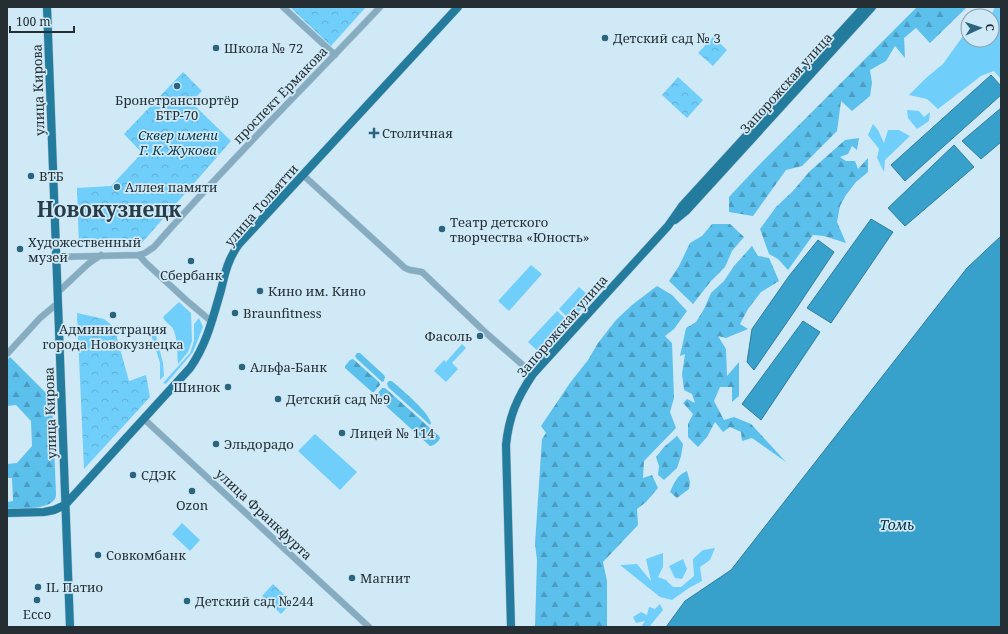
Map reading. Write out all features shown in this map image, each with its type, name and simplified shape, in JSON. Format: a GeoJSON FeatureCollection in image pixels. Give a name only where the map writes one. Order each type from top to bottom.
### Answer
{"type":"FeatureCollection","features":[{"type":"Feature","properties":{"kind":"main road","name":"улица Кирова"},"geometry":{"type":"LineString","coordinates":[[47,7],[70,627]]}},
{"type":"Feature","properties":{"kind":"main road","name":"улица Тольятти"},"geometry":{"type":"LineString","coordinates":[[7,513],[44,512],[54,510],[65,505],[190,368],[204,344],[212,322],[227,267],[239,244],[458,7]]}},
{"type":"Feature","properties":{"kind":"main road","name":"Запорожская улица"},"geometry":{"type":"LineString","coordinates":[[511,627],[506,445],[508,429],[513,411],[521,393],[533,374],[668,226],[682,206],[864,7]]}},
{"type":"Feature","properties":{"kind":"main road","name":"Запорожская улица"},"geometry":{"type":"LineString","coordinates":[[668,226],[686,211],[872,7]]}},
{"type":"Feature","properties":{"kind":"street"},"geometry":{"type":"LineString","coordinates":[[283,7],[335,55]]}},
{"type":"Feature","properties":{"kind":"street","name":"проспект Ермакова"},"geometry":{"type":"LineString","coordinates":[[139,255],[154,247],[199,196],[380,7]]}},
{"type":"Feature","properties":{"kind":"street"},"geometry":{"type":"LineString","coordinates":[[303,175],[405,268],[422,272],[486,333],[533,374]]}},
{"type":"Feature","properties":{"kind":"street"},"geometry":{"type":"LineString","coordinates":[[58,292],[89,263],[100,255]]}},
{"type":"Feature","properties":{"kind":"street"},"geometry":{"type":"LineString","coordinates":[[56,257],[139,255],[186,300],[212,322]]}},
{"type":"Feature","properties":{"kind":"street"},"geometry":{"type":"LineString","coordinates":[[7,354],[40,318],[58,303]]}},
{"type":"Feature","properties":{"kind":"street","name":"улица Франкфурта"},"geometry":{"type":"LineString","coordinates":[[144,418],[369,627]]}},
{"type":"Feature","properties":{"kind":"green space"},"geometry":{"type":"Polygon","coordinates":[[[290,7],[366,7],[331,46],[290,7]]]}},
{"type":"Feature","properties":{"kind":"green space"},"geometry":{"type":"Polygon","coordinates":[[[917,7],[967,7],[960,8],[960,14],[930,43],[916,28],[904,38],[905,58],[895,46],[886,61],[870,70],[872,83],[870,96],[852,111],[841,101],[837,131],[802,166],[786,170],[753,216],[729,212],[729,197],[917,7]]]}},
{"type":"Feature","properties":{"kind":"green space"},"geometry":{"type":"Polygon","coordinates":[[[1001,7],[1001,79],[994,71],[981,76],[938,109],[927,99],[909,95],[943,64],[960,40],[960,48],[1000,48],[1000,8],[995,8],[1001,7]]]}},
{"type":"Feature","properties":{"kind":"green space"},"geometry":{"type":"Polygon","coordinates":[[[713,37],[727,50],[713,66],[698,53],[713,37]]]}},
{"type":"Feature","properties":{"kind":"green space","name":"Сквер имени Г. К. Жукова"},"geometry":{"type":"Polygon","coordinates":[[[183,72],[202,91],[191,102],[231,141],[140,245],[79,248],[77,188],[111,186],[142,153],[124,134],[183,72]]]}},
{"type":"Feature","properties":{"kind":"green space"},"geometry":{"type":"Polygon","coordinates":[[[678,77],[703,100],[687,118],[662,95],[678,77]]]}},
{"type":"Feature","properties":{"kind":"green space"},"geometry":{"type":"Polygon","coordinates":[[[907,110],[919,111],[924,117],[930,112],[929,121],[917,129],[908,118],[907,110]]]}},
{"type":"Feature","properties":{"kind":"green space"},"geometry":{"type":"Polygon","coordinates":[[[873,124],[878,130],[884,143],[888,130],[899,130],[910,136],[885,160],[884,172],[877,158],[879,149],[868,135],[873,124]]]}},
{"type":"Feature","properties":{"kind":"green space"},"geometry":{"type":"Polygon","coordinates":[[[859,138],[857,150],[852,146],[848,154],[840,157],[846,161],[855,161],[858,169],[868,158],[868,172],[856,182],[840,206],[837,222],[846,243],[824,236],[813,235],[788,270],[778,259],[769,254],[760,229],[776,207],[793,191],[809,172],[845,140],[859,138]]]}},
{"type":"Feature","properties":{"kind":"green space"},"geometry":{"type":"Polygon","coordinates":[[[712,224],[730,224],[744,237],[732,251],[725,267],[711,281],[693,304],[669,281],[679,266],[690,243],[702,236],[712,224]]]}},
{"type":"Feature","properties":{"kind":"green space"},"geometry":{"type":"Polygon","coordinates":[[[752,246],[758,256],[769,258],[779,281],[761,292],[748,309],[740,324],[748,329],[726,338],[718,336],[726,349],[727,376],[739,362],[739,396],[732,402],[732,387],[720,387],[714,401],[724,420],[734,417],[751,424],[786,462],[752,438],[742,441],[741,432],[730,427],[723,432],[715,422],[707,437],[698,447],[688,437],[688,424],[693,414],[683,403],[687,399],[695,403],[692,394],[684,390],[682,374],[685,354],[680,356],[686,328],[696,322],[711,293],[724,281],[734,266],[752,246]]]}},
{"type":"Feature","properties":{"kind":"green space"},"geometry":{"type":"Polygon","coordinates":[[[531,265],[542,274],[509,311],[498,301],[531,265]]]}},
{"type":"Feature","properties":{"kind":"green space"},"geometry":{"type":"Polygon","coordinates":[[[657,286],[672,295],[687,311],[674,329],[665,336],[672,343],[674,398],[670,412],[676,428],[644,461],[643,478],[652,475],[658,488],[646,502],[637,509],[638,525],[603,562],[607,581],[607,627],[535,627],[537,560],[535,544],[542,439],[546,433],[541,426],[570,383],[588,360],[598,343],[616,320],[632,305],[657,286]]]}},
{"type":"Feature","properties":{"kind":"green space"},"geometry":{"type":"Polygon","coordinates":[[[579,287],[591,298],[571,321],[559,309],[579,287]]]}},
{"type":"Feature","properties":{"kind":"green space"},"geometry":{"type":"Polygon","coordinates":[[[179,302],[191,313],[192,341],[188,352],[178,364],[174,331],[163,317],[179,302]]]}},
{"type":"Feature","properties":{"kind":"green space"},"geometry":{"type":"Polygon","coordinates":[[[557,311],[569,322],[541,354],[528,342],[557,311]]]}},
{"type":"Feature","properties":{"kind":"green space"},"geometry":{"type":"Polygon","coordinates":[[[77,313],[104,319],[114,327],[129,381],[146,375],[150,397],[84,469],[77,313]]]}},
{"type":"Feature","properties":{"kind":"green space"},"geometry":{"type":"Polygon","coordinates":[[[199,318],[203,327],[193,352],[166,384],[163,383],[190,353],[194,341],[194,324],[199,318]]]}},
{"type":"Feature","properties":{"kind":"green space"},"geometry":{"type":"Polygon","coordinates":[[[150,331],[156,336],[163,363],[164,376],[160,380],[160,363],[150,331]]]}},
{"type":"Feature","properties":{"kind":"green space"},"geometry":{"type":"Polygon","coordinates":[[[462,344],[466,348],[452,363],[458,369],[446,382],[434,371],[444,360],[446,362],[462,344]]]}},
{"type":"Feature","properties":{"kind":"green space"},"geometry":{"type":"Polygon","coordinates":[[[357,353],[360,353],[384,375],[384,381],[382,382],[356,358],[355,356],[357,353]]]}},
{"type":"Feature","properties":{"kind":"green space"},"geometry":{"type":"Polygon","coordinates":[[[10,357],[52,399],[56,495],[53,501],[48,505],[31,508],[7,509],[7,502],[13,501],[12,478],[7,478],[7,464],[17,463],[32,446],[31,421],[16,405],[7,406],[7,360],[10,357]]]}},
{"type":"Feature","properties":{"kind":"green space"},"geometry":{"type":"Polygon","coordinates":[[[353,359],[379,382],[380,385],[374,392],[372,392],[345,368],[350,360],[353,359]]]}},
{"type":"Feature","properties":{"kind":"green space"},"geometry":{"type":"Polygon","coordinates":[[[389,381],[393,382],[420,407],[429,418],[431,423],[430,425],[388,387],[387,383],[389,381]]]}},
{"type":"Feature","properties":{"kind":"green space"},"geometry":{"type":"Polygon","coordinates":[[[382,388],[385,388],[439,436],[440,438],[438,442],[430,446],[376,397],[382,388]]]}},
{"type":"Feature","properties":{"kind":"green space"},"geometry":{"type":"Polygon","coordinates":[[[315,434],[357,472],[340,490],[298,451],[315,434]]]}},
{"type":"Feature","properties":{"kind":"green space"},"geometry":{"type":"Polygon","coordinates":[[[677,436],[683,444],[681,456],[677,468],[664,480],[658,475],[659,466],[656,457],[664,447],[677,436]]]}},
{"type":"Feature","properties":{"kind":"green space"},"geometry":{"type":"Polygon","coordinates":[[[687,471],[690,482],[689,489],[677,498],[670,492],[678,477],[687,471]]]}},
{"type":"Feature","properties":{"kind":"green space"},"geometry":{"type":"Polygon","coordinates":[[[182,523],[200,540],[190,551],[172,534],[182,523]]]}},
{"type":"Feature","properties":{"kind":"green space"},"geometry":{"type":"Polygon","coordinates":[[[715,548],[710,560],[700,567],[702,581],[672,600],[660,597],[620,565],[637,564],[651,581],[646,559],[663,553],[663,567],[658,577],[666,580],[673,587],[681,587],[694,576],[693,559],[703,550],[715,548]]]}},
{"type":"Feature","properties":{"kind":"green space"},"geometry":{"type":"Polygon","coordinates":[[[683,559],[687,569],[682,579],[675,578],[669,566],[683,559]]]}},
{"type":"Feature","properties":{"kind":"green space"},"geometry":{"type":"Polygon","coordinates":[[[273,584],[292,602],[281,614],[262,596],[273,584]]]}},
{"type":"Feature","properties":{"kind":"green space"},"geometry":{"type":"Polygon","coordinates":[[[660,604],[663,610],[649,627],[641,627],[645,621],[636,623],[633,617],[641,612],[647,615],[649,607],[655,609],[660,604]]]}},
{"type":"Feature","properties":{"kind":"water"},"geometry":{"type":"Polygon","coordinates":[[[991,75],[1001,86],[1001,95],[905,181],[891,165],[991,75]]]}},
{"type":"Feature","properties":{"kind":"water"},"geometry":{"type":"Polygon","coordinates":[[[1001,108],[1001,142],[981,159],[962,141],[1001,108]]]}},
{"type":"Feature","properties":{"kind":"water"},"geometry":{"type":"Polygon","coordinates":[[[954,145],[974,167],[905,226],[888,208],[954,145]]]}},
{"type":"Feature","properties":{"kind":"water"},"geometry":{"type":"Polygon","coordinates":[[[871,219],[893,232],[831,323],[807,308],[871,219]]]}},
{"type":"Feature","properties":{"kind":"water","name":"Томь"},"geometry":{"type":"Polygon","coordinates":[[[1001,236],[1001,627],[666,627],[685,601],[731,570],[967,268],[1001,236]]]}},
{"type":"Feature","properties":{"kind":"water"},"geometry":{"type":"Polygon","coordinates":[[[818,240],[834,252],[754,370],[747,362],[752,329],[789,276],[818,240]]]}},
{"type":"Feature","properties":{"kind":"water"},"geometry":{"type":"Polygon","coordinates":[[[803,321],[820,332],[761,420],[742,404],[803,321]]]}},
{"type":"Feature","properties":{"kind":"place","name":"Детский сад № 3"},"geometry":{"type":"Point","coordinates":[605,38]}},
{"type":"Feature","properties":{"kind":"place","name":"Школа № 72"},"geometry":{"type":"Point","coordinates":[216,48]}},
{"type":"Feature","properties":{"kind":"place","name":"Бронетранспортёр БТР-70"},"geometry":{"type":"Point","coordinates":[177,86]}},
{"type":"Feature","properties":{"kind":"place","name":"Столичная"},"geometry":{"type":"Point","coordinates":[374,133]}},
{"type":"Feature","properties":{"kind":"place","name":"ВТБ"},"geometry":{"type":"Point","coordinates":[31,176]}},
{"type":"Feature","properties":{"kind":"place","name":"Аллея памяти"},"geometry":{"type":"Point","coordinates":[117,187]}},
{"type":"Feature","properties":{"kind":"place","name":"Театр детского творчества «Юность»"},"geometry":{"type":"Point","coordinates":[442,229]}},
{"type":"Feature","properties":{"kind":"place","name":"Художественный музей"},"geometry":{"type":"Point","coordinates":[20,249]}},
{"type":"Feature","properties":{"kind":"place","name":"Сбербанк"},"geometry":{"type":"Point","coordinates":[191,261]}},
{"type":"Feature","properties":{"kind":"place","name":"Кино им. Кино"},"geometry":{"type":"Point","coordinates":[260,291]}},
{"type":"Feature","properties":{"kind":"place","name":"Braunfitness"},"geometry":{"type":"Point","coordinates":[235,313]}},
{"type":"Feature","properties":{"kind":"place","name":"Администрация города Новокузнецка"},"geometry":{"type":"Point","coordinates":[113,315]}},
{"type":"Feature","properties":{"kind":"place","name":"Фасоль"},"geometry":{"type":"Point","coordinates":[480,336]}},
{"type":"Feature","properties":{"kind":"place","name":"Альфа-Банк"},"geometry":{"type":"Point","coordinates":[242,367]}},
{"type":"Feature","properties":{"kind":"place","name":"Шинок"},"geometry":{"type":"Point","coordinates":[228,387]}},
{"type":"Feature","properties":{"kind":"place","name":"Детский сад №9"},"geometry":{"type":"Point","coordinates":[278,399]}},
{"type":"Feature","properties":{"kind":"place","name":"Лицей № 114"},"geometry":{"type":"Point","coordinates":[342,433]}},
{"type":"Feature","properties":{"kind":"place","name":"Эльдорадо"},"geometry":{"type":"Point","coordinates":[216,444]}},
{"type":"Feature","properties":{"kind":"place","name":"СДЭК"},"geometry":{"type":"Point","coordinates":[133,475]}},
{"type":"Feature","properties":{"kind":"place","name":"Ozon"},"geometry":{"type":"Point","coordinates":[192,491]}},
{"type":"Feature","properties":{"kind":"place","name":"Совкомбанк"},"geometry":{"type":"Point","coordinates":[98,555]}},
{"type":"Feature","properties":{"kind":"place","name":"Магнит"},"geometry":{"type":"Point","coordinates":[352,578]}},
{"type":"Feature","properties":{"kind":"place","name":"IL Патио"},"geometry":{"type":"Point","coordinates":[38,587]}},
{"type":"Feature","properties":{"kind":"place","name":"Ecco"},"geometry":{"type":"Point","coordinates":[37,600]}},
{"type":"Feature","properties":{"kind":"place","name":"Детский сад №244"},"geometry":{"type":"Point","coordinates":[187,601]}},
{"type":"Feature","properties":{"kind":"district","name":"Новокузнецк"},"geometry":{"type":"Point","coordinates":[109,209]}}]}
